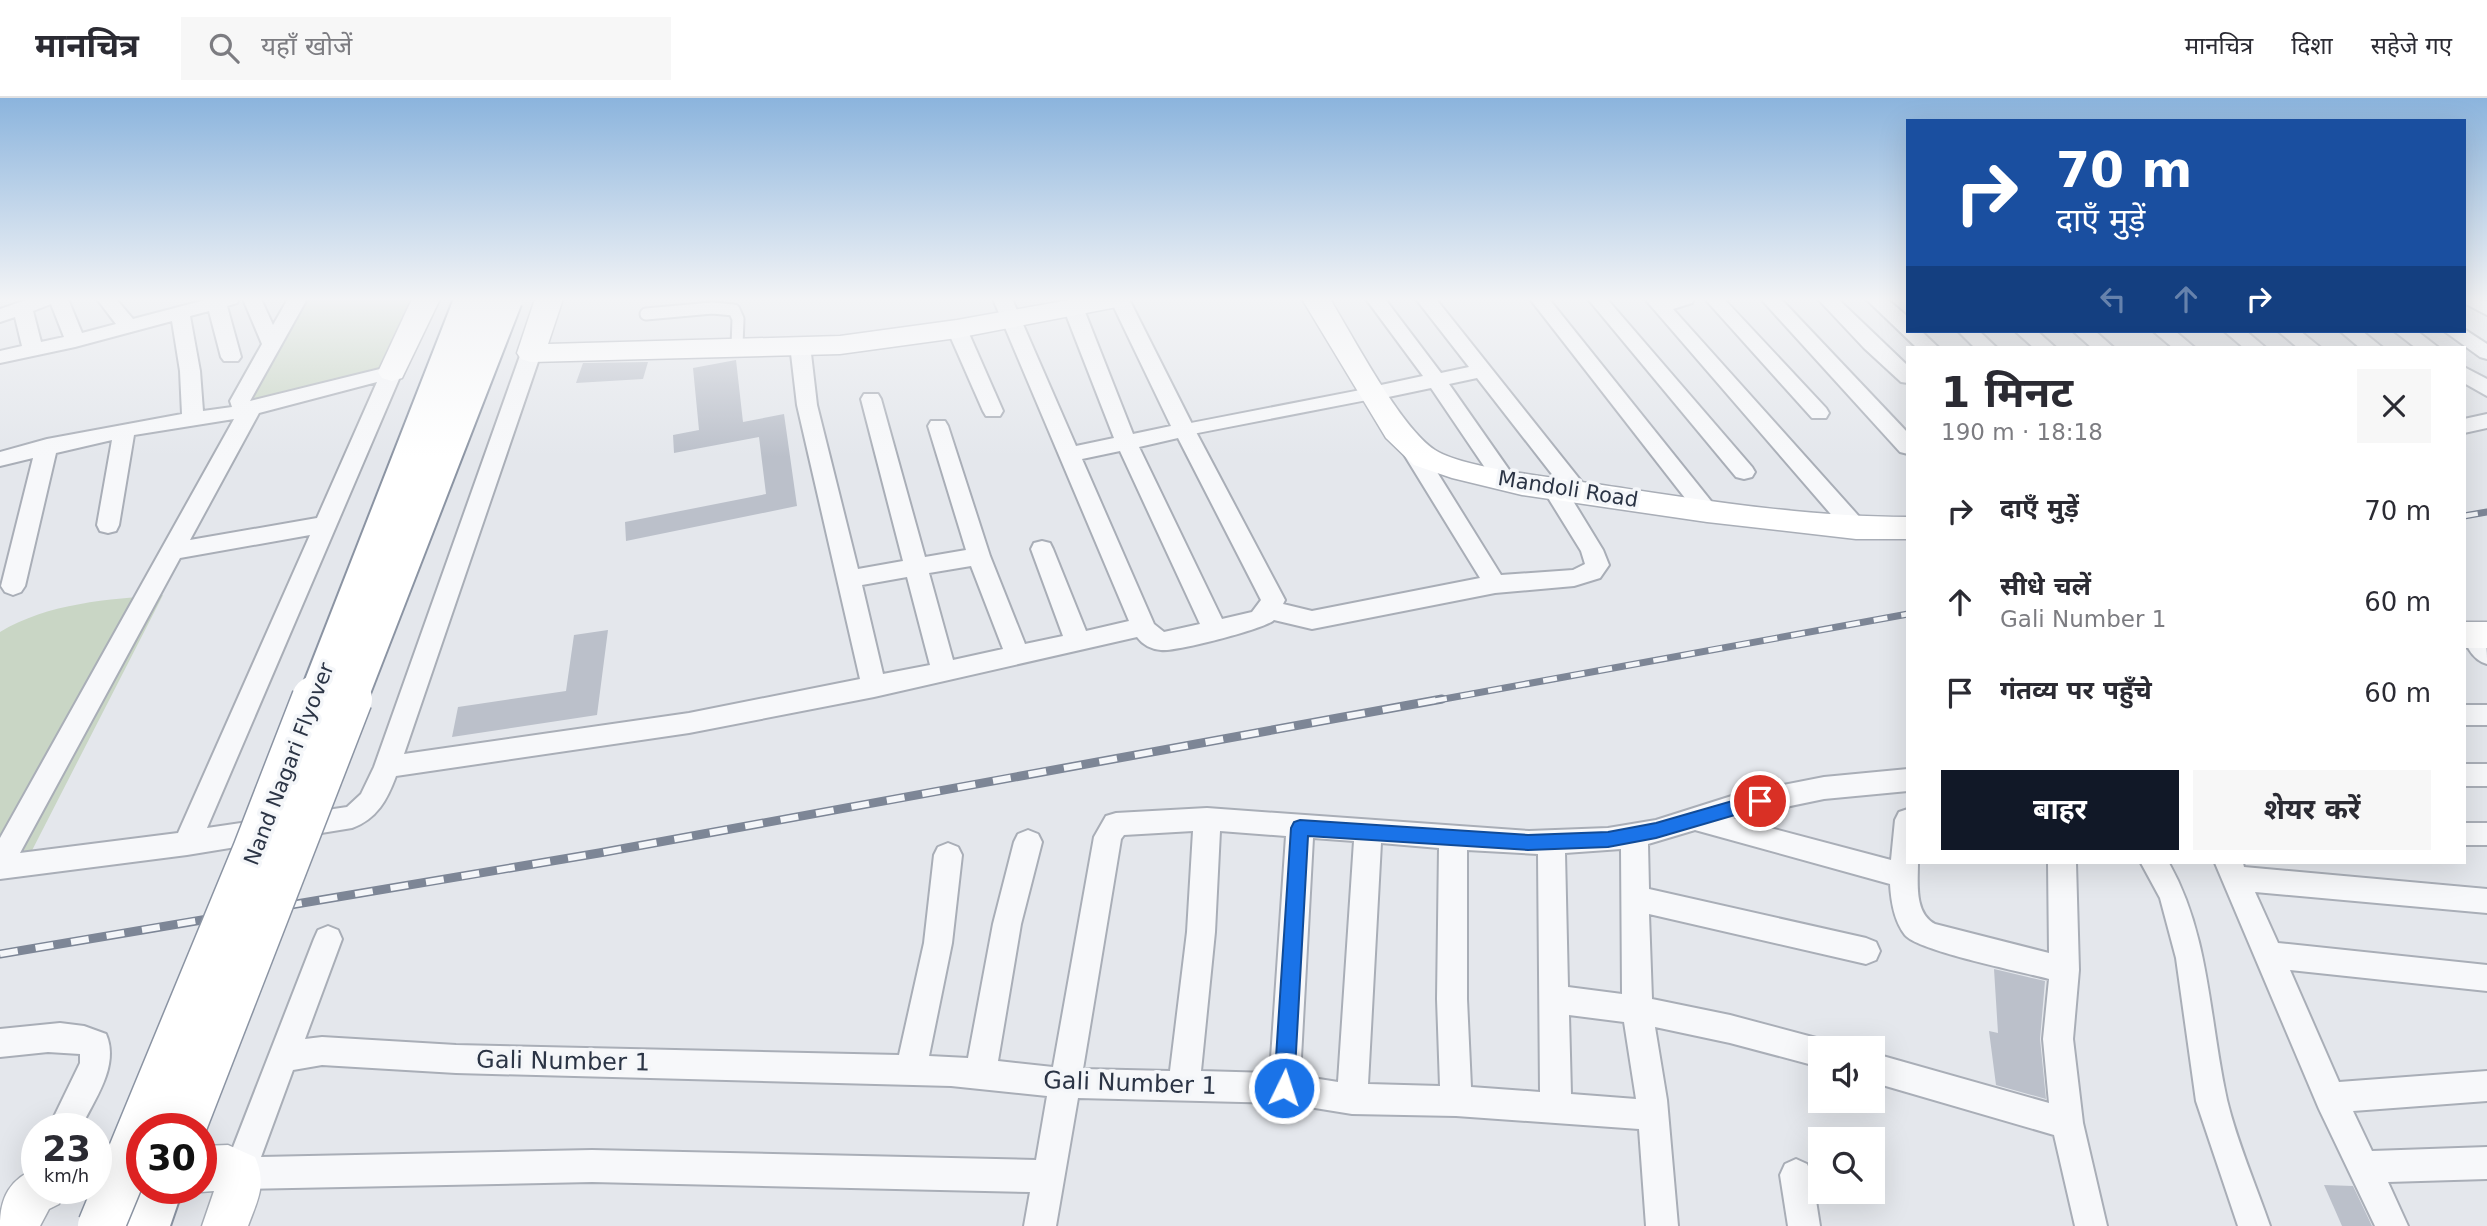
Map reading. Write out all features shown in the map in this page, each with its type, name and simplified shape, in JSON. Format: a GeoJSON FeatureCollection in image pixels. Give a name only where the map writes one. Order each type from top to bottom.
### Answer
{"type":"FeatureCollection","features":[{"type":"Feature","properties":{"kind":"highway","name":"Nand Nagari Flyover"},"geometry":{"type":"LineString","coordinates":[[101,1226],[256,851],[451,352]]}},
{"type":"Feature","properties":{"kind":"highway","name":"Nand Nagari Flyover"},"geometry":{"type":"LineString","coordinates":[[188,1113],[485,352]]}},
{"type":"Feature","properties":{"kind":"highway"},"geometry":{"type":"LineString","coordinates":[[144,1226],[152,1204]]}},
{"type":"Feature","properties":{"kind":"street"},"geometry":{"type":"LineString","coordinates":[[0,357],[22,352]]}},
{"type":"Feature","properties":{"kind":"street"},"geometry":{"type":"LineString","coordinates":[[187,352],[193,420]]}},
{"type":"Feature","properties":{"kind":"street"},"geometry":{"type":"LineString","coordinates":[[230,352],[231,357]]}},
{"type":"Feature","properties":{"kind":"street"},"geometry":{"type":"LineString","coordinates":[[251,408],[241,405],[240,401],[266,352]]}},
{"type":"Feature","properties":{"kind":"street"},"geometry":{"type":"LineString","coordinates":[[187,843],[401,352]]}},
{"type":"Feature","properties":{"kind":"street"},"geometry":{"type":"LineString","coordinates":[[0,865],[187,843],[352,817],[372,802],[387,767],[531,353],[571,352]]}},
{"type":"Feature","properties":{"kind":"street"},"geometry":{"type":"LineString","coordinates":[[801,352],[807,405],[874,687]]}},
{"type":"Feature","properties":{"kind":"street"},"geometry":{"type":"LineString","coordinates":[[967,352],[993,411]]}},
{"type":"Feature","properties":{"kind":"street"},"geometry":{"type":"LineString","coordinates":[[1024,352],[1143,627],[1150,637],[1158,642],[1260,619],[1269,610],[1273,600],[1145,352]]}},
{"type":"Feature","properties":{"kind":"street"},"geometry":{"type":"LineString","coordinates":[[1095,352],[1126,442],[1215,630]]}},
{"type":"Feature","properties":{"kind":"street","name":"Mandoli Road"},"geometry":{"type":"LineString","coordinates":[[1348,352],[1397,431],[1411,448],[1424,458],[1452,468],[1504,480],[1707,510],[1856,528],[1906,528]]}},
{"type":"Feature","properties":{"kind":"street"},"geometry":{"type":"LineString","coordinates":[[1415,352],[1504,480]]}},
{"type":"Feature","properties":{"kind":"street"},"geometry":{"type":"LineString","coordinates":[[1269,610],[1311,620],[1495,584],[1574,578],[1592,572],[1597,565],[1565,490],[1469,352]]}},
{"type":"Feature","properties":{"kind":"street"},"geometry":{"type":"LineString","coordinates":[[1581,352],[1707,510]]}},
{"type":"Feature","properties":{"kind":"street"},"geometry":{"type":"LineString","coordinates":[[1642,352],[1744,472]]}},
{"type":"Feature","properties":{"kind":"street"},"geometry":{"type":"LineString","coordinates":[[1700,352],[1856,528]]}},
{"type":"Feature","properties":{"kind":"street"},"geometry":{"type":"LineString","coordinates":[[1762,352],[1819,413]]}},
{"type":"Feature","properties":{"kind":"street"},"geometry":{"type":"LineString","coordinates":[[1820,352],[1906,445]]}},
{"type":"Feature","properties":{"kind":"street"},"geometry":{"type":"LineString","coordinates":[[1880,352],[1906,375]]}},
{"type":"Feature","properties":{"kind":"street"},"geometry":{"type":"LineString","coordinates":[[1374,394],[1484,370]]}},
{"type":"Feature","properties":{"kind":"street"},"geometry":{"type":"LineString","coordinates":[[0,459],[124,430],[251,408],[392,372]]}},
{"type":"Feature","properties":{"kind":"street"},"geometry":{"type":"LineString","coordinates":[[2466,374],[2487,389]]}},
{"type":"Feature","properties":{"kind":"street"},"geometry":{"type":"LineString","coordinates":[[871,399],[944,672]]}},
{"type":"Feature","properties":{"kind":"street"},"geometry":{"type":"LineString","coordinates":[[0,865],[251,408]]}},
{"type":"Feature","properties":{"kind":"street"},"geometry":{"type":"LineString","coordinates":[[938,426],[979,556],[1017,655]]}},
{"type":"Feature","properties":{"kind":"street"},"geometry":{"type":"LineString","coordinates":[[108,525],[124,430]]}},
{"type":"Feature","properties":{"kind":"street"},"geometry":{"type":"LineString","coordinates":[[1069,455],[1184,430]]}},
{"type":"Feature","properties":{"kind":"street"},"geometry":{"type":"LineString","coordinates":[[13,586],[47,446]]}},
{"type":"Feature","properties":{"kind":"street"},"geometry":{"type":"LineString","coordinates":[[1411,448],[1495,584]]}},
{"type":"Feature","properties":{"kind":"street"},"geometry":{"type":"LineString","coordinates":[[174,551],[327,524]]}},
{"type":"Feature","properties":{"kind":"street"},"geometry":{"type":"LineString","coordinates":[[1042,549],[1077,640]]}},
{"type":"Feature","properties":{"kind":"street"},"geometry":{"type":"LineString","coordinates":[[849,579],[979,556]]}},
{"type":"Feature","properties":{"kind":"street"},"geometry":{"type":"LineString","coordinates":[[387,767],[689,723],[874,687],[1143,627]]}},
{"type":"Feature","properties":{"kind":"street"},"geometry":{"type":"LineString","coordinates":[[2466,715],[2487,715]]}},
{"type":"Feature","properties":{"kind":"street"},"geometry":{"type":"LineString","coordinates":[[2466,775],[2487,775]]}},
{"type":"Feature","properties":{"kind":"street"},"geometry":{"type":"LineString","coordinates":[[1040,1226],[1108,837],[1116,824],[1207,819],[1452,838],[1551,842],[1608,839],[1696,819],[1738,805],[1825,788],[1906,780]]}},
{"type":"Feature","properties":{"kind":"street"},"geometry":{"type":"LineString","coordinates":[[1184,1084],[1201,932],[1207,819]]}},
{"type":"Feature","properties":{"kind":"street"},"geometry":{"type":"LineString","coordinates":[[1696,819],[1903,874]]}},
{"type":"Feature","properties":{"kind":"street"},"geometry":{"type":"LineString","coordinates":[[1284,1088],[1300,828]]}},
{"type":"Feature","properties":{"kind":"street"},"geometry":{"type":"LineString","coordinates":[[1352,1099],[1368,832]]}},
{"type":"Feature","properties":{"kind":"street"},"geometry":{"type":"LineString","coordinates":[[2466,834],[2487,834]]}},
{"type":"Feature","properties":{"kind":"street"},"geometry":{"type":"LineString","coordinates":[[1633,835],[1637,1010],[1653,1115],[1662,1226]]}},
{"type":"Feature","properties":{"kind":"street"},"geometry":{"type":"LineString","coordinates":[[1452,838],[1452,999],[1456,1101]]}},
{"type":"Feature","properties":{"kind":"street"},"geometry":{"type":"LineString","coordinates":[[980,1074],[1007,924],[1028,842]]}},
{"type":"Feature","properties":{"kind":"street"},"geometry":{"type":"LineString","coordinates":[[1551,842],[1556,1108]]}},
{"type":"Feature","properties":{"kind":"street"},"geometry":{"type":"LineString","coordinates":[[1906,842],[1903,874],[1910,919],[1916,928],[1929,935],[2064,970]]}},
{"type":"Feature","properties":{"kind":"street"},"geometry":{"type":"LineString","coordinates":[[911,1070],[938,943],[948,855]]}},
{"type":"Feature","properties":{"kind":"street"},"geometry":{"type":"LineString","coordinates":[[2062,864],[2064,970],[2058,1039],[2067,1123],[2091,1226]]}},
{"type":"Feature","properties":{"kind":"street"},"geometry":{"type":"LineString","coordinates":[[2156,864],[2172,896],[2190,958],[2212,1101],[2254,1226]]}},
{"type":"Feature","properties":{"kind":"street"},"geometry":{"type":"LineString","coordinates":[[2392,1226],[2330,1098],[2233,870],[2487,901]]}},
{"type":"Feature","properties":{"kind":"street"},"geometry":{"type":"LineString","coordinates":[[1635,898],[1866,951]]}},
{"type":"Feature","properties":{"kind":"street"},"geometry":{"type":"LineString","coordinates":[[220,1171],[284,1057],[328,939]]}},
{"type":"Feature","properties":{"kind":"street"},"geometry":{"type":"LineString","coordinates":[[2268,955],[2487,978]]}},
{"type":"Feature","properties":{"kind":"street"},"geometry":{"type":"LineString","coordinates":[[1553,999],[1637,1010],[1730,1029],[1808,1050]]}},
{"type":"Feature","properties":{"kind":"street"},"geometry":{"type":"LineString","coordinates":[[0,1043],[64,1037],[80,1038],[95,1044],[95,1064],[72,1113]]}},
{"type":"Feature","properties":{"kind":"street","name":"Gali Number 1"},"geometry":{"type":"LineString","coordinates":[[284,1057],[322,1051],[456,1059],[911,1070],[1066,1083],[1284,1088],[1352,1099],[1456,1101],[1653,1115]]}},
{"type":"Feature","properties":{"kind":"street"},"geometry":{"type":"LineString","coordinates":[[1885,1072],[2067,1123]]}},
{"type":"Feature","properties":{"kind":"street"},"geometry":{"type":"LineString","coordinates":[[2330,1098],[2487,1086]]}},
{"type":"Feature","properties":{"kind":"street"},"geometry":{"type":"LineString","coordinates":[[2365,1167],[2487,1163]]}},
{"type":"Feature","properties":{"kind":"street"},"geometry":{"type":"LineString","coordinates":[[220,1171],[592,1166],[1050,1176]]}},
{"type":"Feature","properties":{"kind":"street"},"geometry":{"type":"LineString","coordinates":[[220,1171],[238,1189],[225,1226]]}},
{"type":"Feature","properties":{"kind":"street"},"geometry":{"type":"LineString","coordinates":[[1796,1175],[1804,1226]]}},
{"type":"Feature","properties":{"kind":"lane"},"geometry":{"type":"LineString","coordinates":[[1184,430],[1374,394]]}},
{"type":"Feature","properties":{"kind":"green space"},"geometry":{"type":"Polygon","coordinates":[[[273,352],[394,352],[386,371],[255,405],[246,397],[273,352]]]}},
{"type":"Feature","properties":{"kind":"green space"},"geometry":{"type":"Polygon","coordinates":[[[163,595],[23,868],[0,871],[0,632],[38,615],[79,604],[163,595]]]}},
{"type":"Feature","properties":{"kind":"building"},"geometry":{"type":"Polygon","coordinates":[[[736,360],[743,422],[784,414],[797,506],[626,541],[625,522],[766,494],[759,437],[674,453],[673,435],[699,430],[693,368],[736,360]]]}},
{"type":"Feature","properties":{"kind":"building"},"geometry":{"type":"Polygon","coordinates":[[[648,362],[643,379],[576,383],[583,363],[648,362]]]}},
{"type":"Feature","properties":{"kind":"building"},"geometry":{"type":"Polygon","coordinates":[[[608,630],[597,715],[452,737],[458,707],[566,691],[574,635],[608,630]]]}},
{"type":"Feature","properties":{"kind":"building"},"geometry":{"type":"Polygon","coordinates":[[[1994,969],[2045,981],[2040,1039],[2046,1099],[1996,1085],[1989,1031],[1998,1033],[1994,969]]]}},
{"type":"Feature","properties":{"kind":"building"},"geometry":{"type":"Polygon","coordinates":[[[2324,1185],[2353,1186],[2372,1226],[2342,1226],[2324,1185]]]}},
{"type":"Feature","properties":{"kind":"railway"},"geometry":{"type":"LineString","coordinates":[[2466,516],[2487,512]]}},
{"type":"Feature","properties":{"kind":"railway"},"geometry":{"type":"LineString","coordinates":[[1433,701],[1906,614]]}},
{"type":"Feature","properties":{"kind":"railway"},"geometry":{"type":"LineString","coordinates":[[0,954],[599,853],[1442,699]]}},
{"type":"Feature","properties":{"kind":"route"},"geometry":{"type":"LineString","coordinates":[[1284,1088],[1300,828],[1528,843],[1608,839],[1656,831],[1738,805],[1760,801]]}}]}
